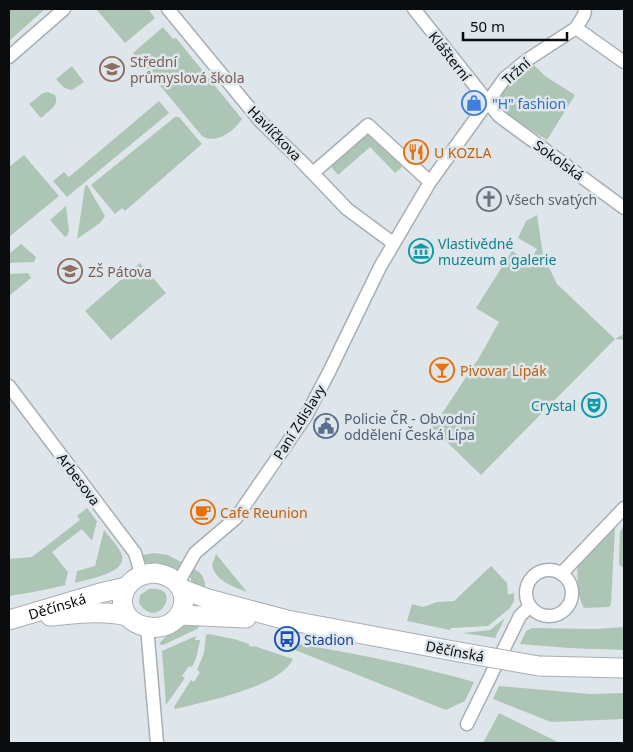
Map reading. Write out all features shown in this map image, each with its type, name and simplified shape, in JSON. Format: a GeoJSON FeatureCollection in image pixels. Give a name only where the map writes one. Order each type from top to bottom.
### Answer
{"type":"FeatureCollection","features":[{"type":"Feature","properties":{"kind":"main road","name":"Děčínská"},"geometry":{"type":"LineString","coordinates":[[13,619],[126,587],[141,574],[160,573],[180,586],[208,599],[287,620],[539,666],[624,668]]}},
{"type":"Feature","properties":{"kind":"main road"},"geometry":{"type":"LineString","coordinates":[[179,615],[185,602],[180,586]]}},
{"type":"Feature","properties":{"kind":"main road"},"geometry":{"type":"LineString","coordinates":[[126,587],[122,600],[127,616]]}},
{"type":"Feature","properties":{"kind":"main road","name":"Děčínská"},"geometry":{"type":"LineString","coordinates":[[13,619],[116,613],[127,616],[147,627],[164,625],[174,621],[179,615],[287,620]]}},
{"type":"Feature","properties":{"kind":"street"},"geometry":{"type":"LineString","coordinates":[[9,56],[64,9]]}},
{"type":"Feature","properties":{"kind":"street","name":"Havlíčkova"},"geometry":{"type":"LineString","coordinates":[[168,9],[262,122],[347,209],[393,243]]}},
{"type":"Feature","properties":{"kind":"street","name":"Klášterní"},"geometry":{"type":"LineString","coordinates":[[414,9],[487,104],[518,130]]}},
{"type":"Feature","properties":{"kind":"street"},"geometry":{"type":"LineString","coordinates":[[585,9],[576,28],[624,62]]}},
{"type":"Feature","properties":{"kind":"street","name":"Tržní"},"geometry":{"type":"LineString","coordinates":[[430,182],[506,78],[527,60],[576,28]]}},
{"type":"Feature","properties":{"kind":"street"},"geometry":{"type":"LineString","coordinates":[[309,169],[368,125],[430,182]]}},
{"type":"Feature","properties":{"kind":"street","name":"Sokolská"},"geometry":{"type":"LineString","coordinates":[[518,130],[624,208]]}},
{"type":"Feature","properties":{"kind":"street","name":"Paní Zdislavy"},"geometry":{"type":"LineString","coordinates":[[180,586],[196,553],[236,518],[306,416],[393,243],[430,182]]}},
{"type":"Feature","properties":{"kind":"street","name":"Arbesova"},"geometry":{"type":"LineString","coordinates":[[9,386],[135,553],[141,574]]}},
{"type":"Feature","properties":{"kind":"street"},"geometry":{"type":"LineString","coordinates":[[561,574],[624,508]]}},
{"type":"Feature","properties":{"kind":"street"},"geometry":{"type":"LineString","coordinates":[[545,571],[561,574],[570,584],[572,591],[569,606],[557,615],[542,615],[530,606],[527,599],[527,591],[533,578],[545,571]]}},
{"type":"Feature","properties":{"kind":"street"},"geometry":{"type":"LineString","coordinates":[[467,724],[516,622],[530,606]]}},
{"type":"Feature","properties":{"kind":"street"},"geometry":{"type":"LineString","coordinates":[[147,627],[157,743]]}},
{"type":"Feature","properties":{"kind":"green space"},"geometry":{"type":"Polygon","coordinates":[[[9,9],[45,9],[9,41],[9,9]]]}},
{"type":"Feature","properties":{"kind":"green space"},"geometry":{"type":"Polygon","coordinates":[[[96,9],[148,9],[155,18],[125,43],[96,9]]]}},
{"type":"Feature","properties":{"kind":"green space"},"geometry":{"type":"Polygon","coordinates":[[[163,27],[173,39],[176,38],[242,119],[230,132],[213,139],[202,136],[133,53],[163,27]]]}},
{"type":"Feature","properties":{"kind":"green space"},"geometry":{"type":"Polygon","coordinates":[[[534,65],[545,76],[575,95],[547,140],[507,115],[497,99],[513,79],[534,65]]]}},
{"type":"Feature","properties":{"kind":"green space"},"geometry":{"type":"Polygon","coordinates":[[[72,66],[84,82],[72,90],[65,88],[56,79],[72,66]]]}},
{"type":"Feature","properties":{"kind":"green space"},"geometry":{"type":"Polygon","coordinates":[[[48,92],[55,95],[56,102],[41,118],[29,104],[43,93],[48,92]]]}},
{"type":"Feature","properties":{"kind":"green space"},"geometry":{"type":"Polygon","coordinates":[[[159,101],[169,113],[67,197],[53,181],[64,172],[69,177],[159,101]]]}},
{"type":"Feature","properties":{"kind":"green space"},"geometry":{"type":"Polygon","coordinates":[[[175,117],[179,117],[202,144],[125,211],[122,208],[115,214],[91,185],[175,117]]]}},
{"type":"Feature","properties":{"kind":"green space"},"geometry":{"type":"Polygon","coordinates":[[[369,131],[402,167],[395,173],[370,147],[338,175],[329,164],[369,131]]]}},
{"type":"Feature","properties":{"kind":"green space"},"geometry":{"type":"Polygon","coordinates":[[[24,155],[59,196],[9,237],[9,167],[24,155]]]}},
{"type":"Feature","properties":{"kind":"green space"},"geometry":{"type":"Polygon","coordinates":[[[87,185],[105,216],[100,223],[77,239],[85,186],[87,185]]]}},
{"type":"Feature","properties":{"kind":"green space"},"geometry":{"type":"Polygon","coordinates":[[[66,206],[69,231],[65,237],[50,220],[66,206]]]}},
{"type":"Feature","properties":{"kind":"green space"},"geometry":{"type":"Polygon","coordinates":[[[537,215],[543,255],[557,284],[615,339],[481,475],[424,420],[428,411],[439,418],[480,356],[499,322],[476,308],[512,251],[530,262],[537,249],[518,238],[526,221],[537,215]]]}},
{"type":"Feature","properties":{"kind":"green space"},"geometry":{"type":"Polygon","coordinates":[[[21,244],[36,257],[34,262],[9,263],[9,254],[21,244]]]}},
{"type":"Feature","properties":{"kind":"green space"},"geometry":{"type":"Polygon","coordinates":[[[140,263],[166,293],[111,340],[85,311],[140,263]]]}},
{"type":"Feature","properties":{"kind":"green space"},"geometry":{"type":"Polygon","coordinates":[[[28,273],[31,278],[9,296],[9,274],[28,273]]]}},
{"type":"Feature","properties":{"kind":"green space"},"geometry":{"type":"Polygon","coordinates":[[[624,334],[624,340],[615,339],[624,334]]]}},
{"type":"Feature","properties":{"kind":"green space"},"geometry":{"type":"Polygon","coordinates":[[[87,508],[97,521],[92,541],[82,529],[52,552],[68,572],[65,585],[9,596],[9,559],[32,557],[80,520],[77,516],[87,508]]]}},
{"type":"Feature","properties":{"kind":"green space"},"geometry":{"type":"Polygon","coordinates":[[[624,524],[624,568],[619,565],[619,561],[620,532],[624,524]]]}},
{"type":"Feature","properties":{"kind":"green space"},"geometry":{"type":"Polygon","coordinates":[[[615,528],[611,604],[609,607],[584,608],[578,590],[578,558],[615,528]]]}},
{"type":"Feature","properties":{"kind":"green space"},"geometry":{"type":"Polygon","coordinates":[[[104,530],[119,549],[122,562],[118,567],[104,575],[75,583],[77,571],[95,566],[104,530]]]}},
{"type":"Feature","properties":{"kind":"green space"},"geometry":{"type":"Polygon","coordinates":[[[154,553],[168,555],[181,562],[177,573],[144,567],[143,555],[154,553]]]}},
{"type":"Feature","properties":{"kind":"green space"},"geometry":{"type":"Polygon","coordinates":[[[216,554],[247,592],[226,583],[217,575],[212,565],[216,554]]]}},
{"type":"Feature","properties":{"kind":"green space"},"geometry":{"type":"Polygon","coordinates":[[[491,566],[507,583],[508,595],[514,593],[514,601],[510,608],[488,626],[451,628],[450,630],[407,621],[412,604],[423,607],[437,602],[454,601],[491,566]]]}},
{"type":"Feature","properties":{"kind":"green space"},"geometry":{"type":"Polygon","coordinates":[[[192,568],[202,575],[205,594],[192,585],[190,576],[192,568]]]}},
{"type":"Feature","properties":{"kind":"green space"},"geometry":{"type":"Polygon","coordinates":[[[149,589],[160,589],[165,593],[167,599],[165,605],[154,613],[146,611],[139,603],[140,595],[149,589]]]}},
{"type":"Feature","properties":{"kind":"green space"},"geometry":{"type":"Polygon","coordinates":[[[505,618],[495,638],[463,633],[490,630],[505,618]]]}},
{"type":"Feature","properties":{"kind":"green space"},"geometry":{"type":"Polygon","coordinates":[[[202,623],[197,629],[163,645],[159,644],[178,629],[202,623]]]}},
{"type":"Feature","properties":{"kind":"green space"},"geometry":{"type":"Polygon","coordinates":[[[624,627],[624,650],[520,644],[526,631],[532,628],[595,629],[624,627]]]}},
{"type":"Feature","properties":{"kind":"green space"},"geometry":{"type":"Polygon","coordinates":[[[206,635],[234,639],[249,644],[249,646],[293,659],[286,669],[258,685],[240,692],[175,709],[174,707],[191,680],[194,682],[200,672],[197,670],[204,653],[206,635]]]}},
{"type":"Feature","properties":{"kind":"green space"},"geometry":{"type":"Polygon","coordinates":[[[196,636],[195,640],[200,640],[194,664],[192,667],[189,666],[182,676],[185,678],[166,705],[162,651],[196,636]]]}},
{"type":"Feature","properties":{"kind":"green space"},"geometry":{"type":"Polygon","coordinates":[[[292,643],[384,660],[474,682],[465,701],[446,710],[290,648],[292,643]]]}},
{"type":"Feature","properties":{"kind":"green space"},"geometry":{"type":"Polygon","coordinates":[[[499,686],[590,694],[624,693],[624,719],[551,722],[493,699],[499,686]]]}},
{"type":"Feature","properties":{"kind":"green space"},"geometry":{"type":"Polygon","coordinates":[[[499,713],[560,743],[483,743],[499,713]]]}},
{"type":"Feature","properties":{"kind":"place","name":"Střední průmyslová škola"},"geometry":{"type":"Point","coordinates":[112,69]}},
{"type":"Feature","properties":{"kind":"place","name":"\"H\" fashion"},"geometry":{"type":"Point","coordinates":[474,103]}},
{"type":"Feature","properties":{"kind":"place","name":"U KOZLA"},"geometry":{"type":"Point","coordinates":[416,152]}},
{"type":"Feature","properties":{"kind":"place","name":"Všech svatých"},"geometry":{"type":"Point","coordinates":[489,199]}},
{"type":"Feature","properties":{"kind":"place","name":"Vlastivědné muzeum a galerie"},"geometry":{"type":"Point","coordinates":[421,251]}},
{"type":"Feature","properties":{"kind":"place","name":"ZŠ Pátova"},"geometry":{"type":"Point","coordinates":[70,271]}},
{"type":"Feature","properties":{"kind":"place","name":"Pivovar Lípák"},"geometry":{"type":"Point","coordinates":[442,370]}},
{"type":"Feature","properties":{"kind":"place","name":"Crystal"},"geometry":{"type":"Point","coordinates":[594,405]}},
{"type":"Feature","properties":{"kind":"place","name":"Policie ČR - Obvodní oddělení Česká Lípa"},"geometry":{"type":"Point","coordinates":[326,426]}},
{"type":"Feature","properties":{"kind":"place","name":"Cafe Reunion"},"geometry":{"type":"Point","coordinates":[203,512]}},
{"type":"Feature","properties":{"kind":"place","name":"Stadion"},"geometry":{"type":"Point","coordinates":[287,639]}}]}
